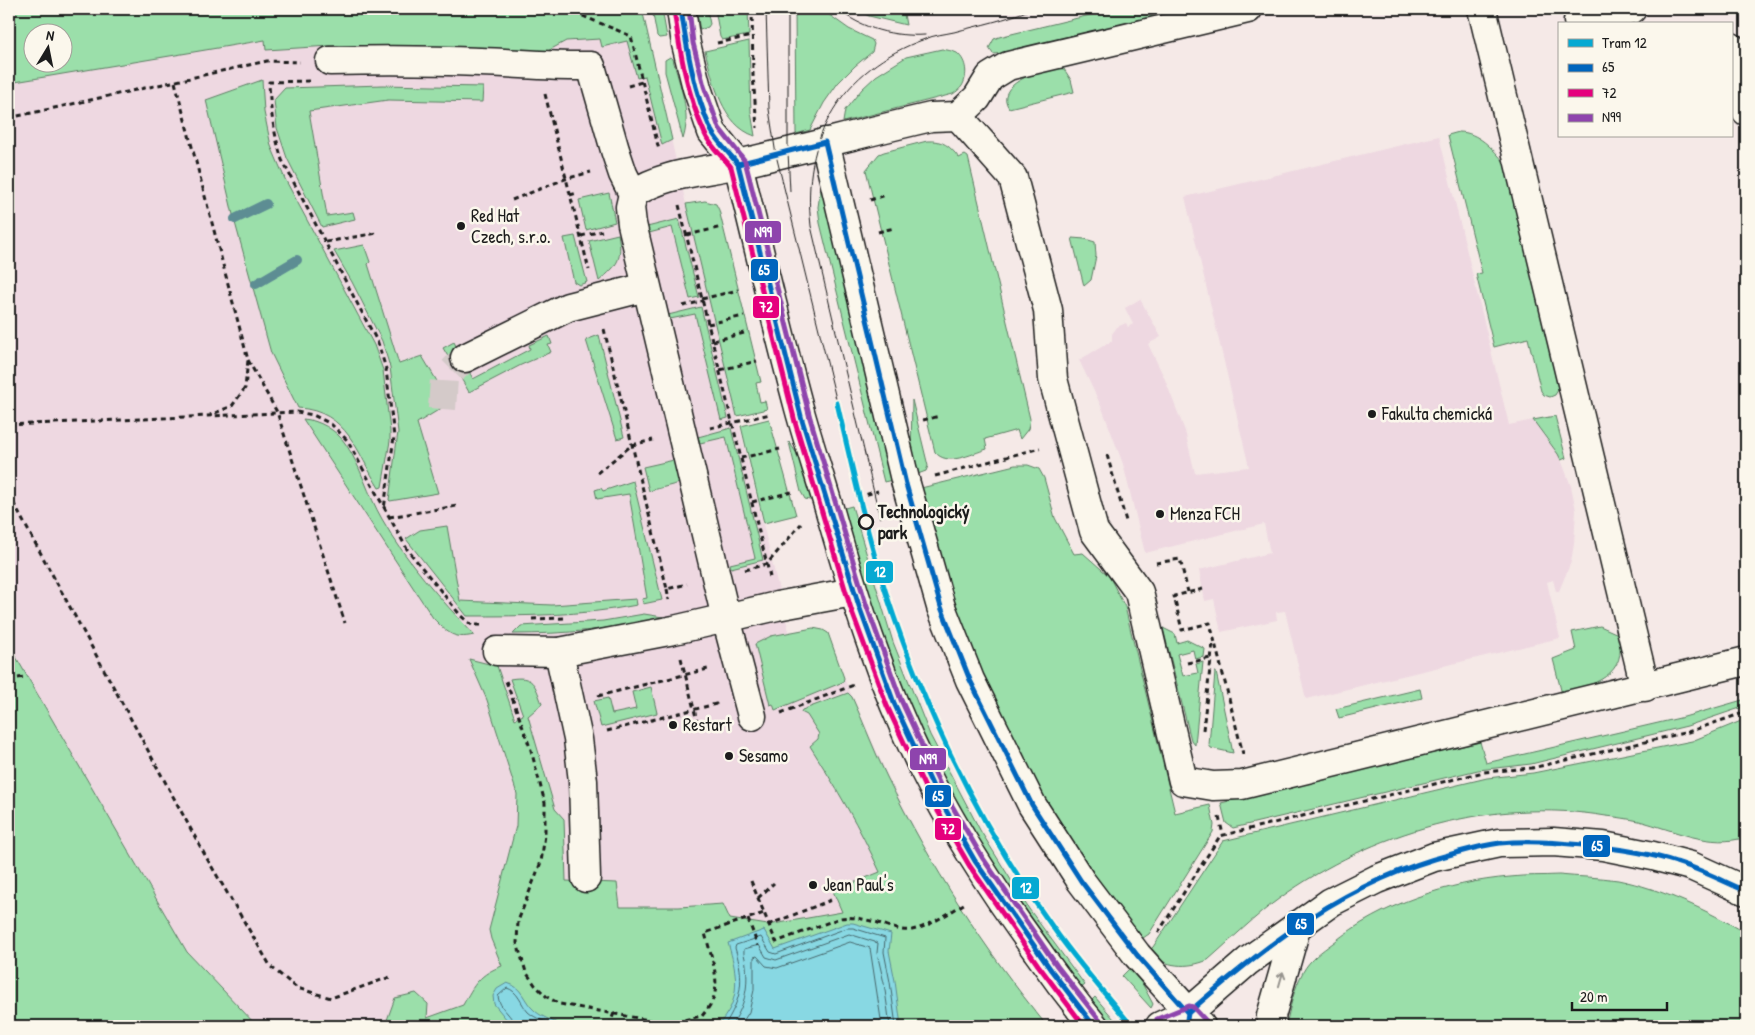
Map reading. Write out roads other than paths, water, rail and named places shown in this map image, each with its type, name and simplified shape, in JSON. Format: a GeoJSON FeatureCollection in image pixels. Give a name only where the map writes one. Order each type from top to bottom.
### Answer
{"type":"FeatureCollection","features":[{"type":"Feature","properties":{"kind":"street"},"geometry":{"type":"LineString","coordinates":[[681,9],[686,44],[697,88],[712,132],[738,164],[799,408],[853,592],[894,703],[921,764],[975,863],[1008,912],[1094,1026]]}},
{"type":"Feature","properties":{"kind":"street"},"geometry":{"type":"LineString","coordinates":[[633,194],[646,185],[669,177],[738,164],[931,117],[958,116],[977,98],[990,77],[1008,66],[1248,9]]}},
{"type":"Feature","properties":{"kind":"street"},"geometry":{"type":"LineString","coordinates":[[1482,9],[1645,687]]}},
{"type":"Feature","properties":{"kind":"street"},"geometry":{"type":"LineString","coordinates":[[1578,21],[1632,9]]}},
{"type":"Feature","properties":{"kind":"street"},"geometry":{"type":"LineString","coordinates":[[1732,39],[1746,35]]}},
{"type":"Feature","properties":{"kind":"street"},"geometry":{"type":"LineString","coordinates":[[1732,51],[1746,111]]}},
{"type":"Feature","properties":{"kind":"street"},"geometry":{"type":"LineString","coordinates":[[330,61],[408,60],[560,67],[592,66],[615,150],[623,174],[633,194],[630,207],[632,224],[726,618],[765,715]]}},
{"type":"Feature","properties":{"kind":"street"},"geometry":{"type":"LineString","coordinates":[[958,116],[1013,178],[1048,310],[1053,379],[1094,531],[1139,592],[1183,781],[1212,786],[1242,785],[1746,661]]}},
{"type":"Feature","properties":{"kind":"street"},"geometry":{"type":"LineString","coordinates":[[825,142],[906,484],[941,607],[970,680],[1032,805],[1081,882],[1191,1022]]}},
{"type":"Feature","properties":{"kind":"street"},"geometry":{"type":"LineString","coordinates":[[465,358],[568,306],[646,287]]}},
{"type":"Feature","properties":{"kind":"street"},"geometry":{"type":"LineString","coordinates":[[545,292],[568,306]]}},
{"type":"Feature","properties":{"kind":"street"},"geometry":{"type":"LineString","coordinates":[[497,651],[559,652],[853,592]]}},
{"type":"Feature","properties":{"kind":"street"},"geometry":{"type":"LineString","coordinates":[[559,652],[578,739],[584,781],[586,878]]}},
{"type":"Feature","properties":{"kind":"street"},"geometry":{"type":"LineString","coordinates":[[1160,1026],[1191,1022],[1248,961],[1331,902],[1377,878],[1434,857],[1499,844],[1553,842],[1604,846],[1691,866],[1746,891]]}},
{"type":"Feature","properties":{"kind":"street"},"geometry":{"type":"LineString","coordinates":[[1272,1026],[1274,1007],[1297,925]]}},
{"type":"Feature","properties":{"kind":"water"},"geometry":{"type":"Polygon","coordinates":[[[847,923],[891,934],[889,951],[901,1026],[718,1026],[731,1006],[736,982],[728,943],[764,930],[775,949],[847,923]]]}},
{"type":"Feature","properties":{"kind":"water"},"geometry":{"type":"Polygon","coordinates":[[[507,983],[520,991],[531,1007],[538,1013],[563,1026],[512,1026],[494,1004],[493,996],[497,989],[507,983]]]}},
{"type":"Feature","properties":{"kind":"waterway"},"geometry":{"type":"LineString","coordinates":[[235,219],[266,204]]}},
{"type":"Feature","properties":{"kind":"waterway"},"geometry":{"type":"LineString","coordinates":[[256,284],[297,260]]}},
{"type":"Feature","properties":{"kind":"tunnel"},"geometry":{"type":"LineString","coordinates":[[442,409],[444,379],[465,358]]}},
{"type":"Feature","properties":{"kind":"tram line"},"geometry":{"type":"LineString","coordinates":[[766,9],[769,109],[776,155],[837,403]]}},
{"type":"Feature","properties":{"kind":"tram line"},"geometry":{"type":"LineString","coordinates":[[788,9],[788,152],[790,191]]}},
{"type":"Feature","properties":{"kind":"tram line"},"geometry":{"type":"LineString","coordinates":[[838,9],[868,27],[902,35],[925,35]]}},
{"type":"Feature","properties":{"kind":"tram line"},"geometry":{"type":"LineString","coordinates":[[880,518],[811,226],[810,194],[813,164],[821,136],[833,111],[849,88],[870,68],[896,52],[928,38],[993,22],[1031,9]]}},
{"type":"Feature","properties":{"kind":"tram line","name":"12"},"geometry":{"type":"LineString","coordinates":[[837,403],[866,523],[886,593],[901,637],[937,725],[979,809],[1027,890],[1073,954],[1132,1026]]}},
{"type":"Feature","properties":{"kind":"place","name":"Red Hat Czech, s.r.o."},"geometry":{"type":"Point","coordinates":[461,226]}},
{"type":"Feature","properties":{"kind":"place","name":"Fakulta chemická"},"geometry":{"type":"Point","coordinates":[1372,414]}},
{"type":"Feature","properties":{"kind":"place","name":"Menza FCH"},"geometry":{"type":"Point","coordinates":[1160,514]}},
{"type":"Feature","properties":{"kind":"place","name":"Technologický park"},"geometry":{"type":"Point","coordinates":[866,522]}},
{"type":"Feature","properties":{"kind":"place","name":"Restart"},"geometry":{"type":"Point","coordinates":[673,725]}},
{"type":"Feature","properties":{"kind":"place","name":"Sesamo"},"geometry":{"type":"Point","coordinates":[729,756]}},
{"type":"Feature","properties":{"kind":"place","name":"Jean Paul's"},"geometry":{"type":"Point","coordinates":[813,885]}}]}
